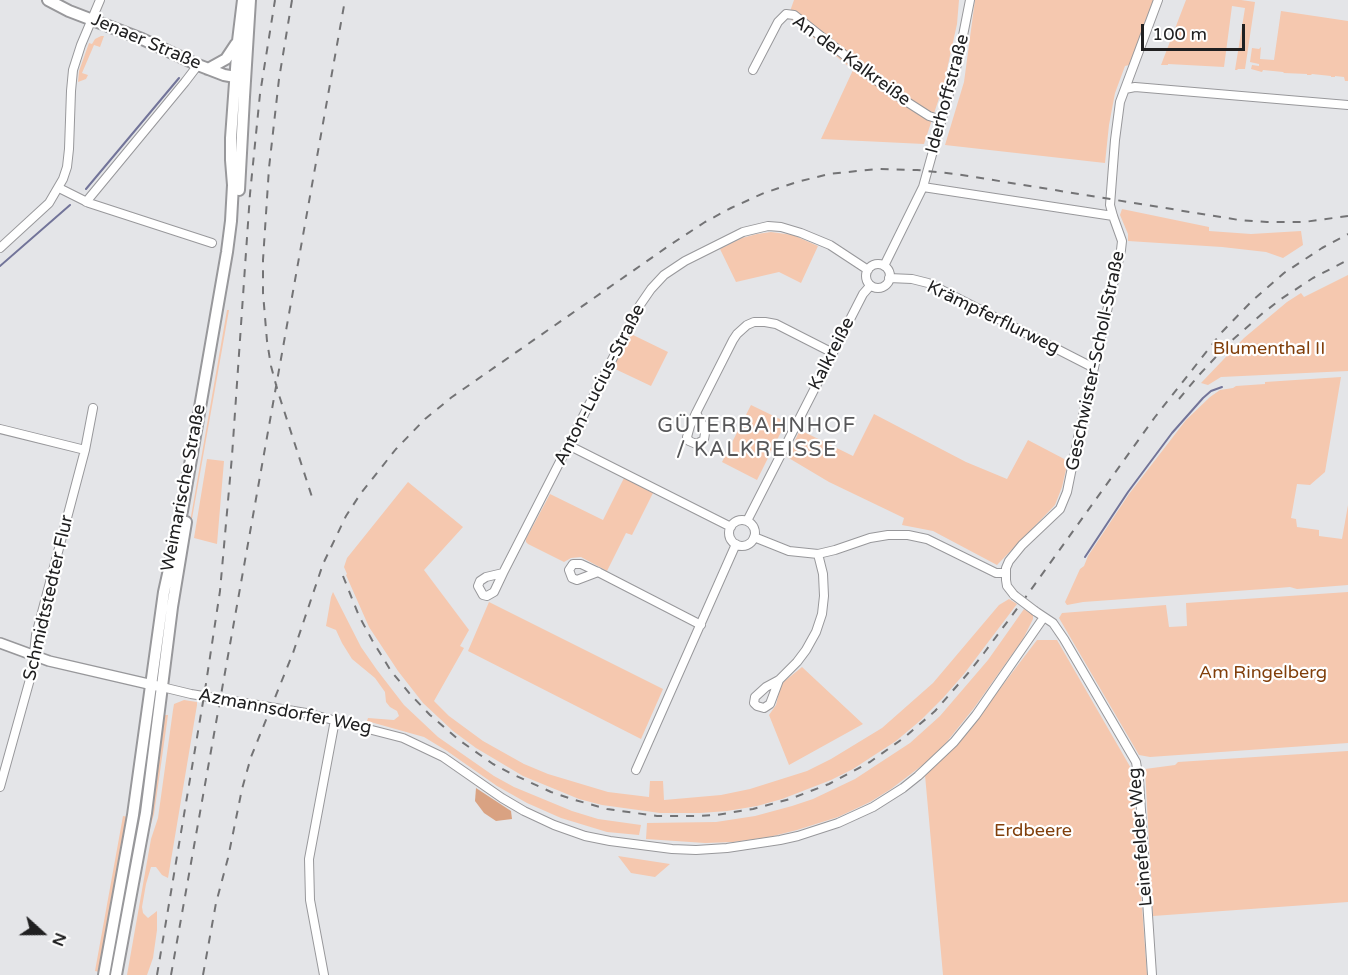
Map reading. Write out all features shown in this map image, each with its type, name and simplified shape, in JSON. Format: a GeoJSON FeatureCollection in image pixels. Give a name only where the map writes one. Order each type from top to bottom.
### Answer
{"type":"FeatureCollection","features":[{"type":"Feature","properties":{"kind":"main road","name":"Jenaer Straße"},"geometry":{"type":"LineString","coordinates":[[48,0],[203,67],[240,78]]}},
{"type":"Feature","properties":{"kind":"main road","name":"Weimarische Straße"},"geometry":{"type":"LineString","coordinates":[[116,975],[146,813],[172,608],[236,234],[240,78],[238,41],[243,0]]}},
{"type":"Feature","properties":{"kind":"main road","name":"Weimarische Straße"},"geometry":{"type":"LineString","coordinates":[[104,975],[133,815],[164,592],[182,511],[227,252],[233,184],[231,138],[250,0]]}},
{"type":"Feature","properties":{"kind":"main road"},"geometry":{"type":"LineString","coordinates":[[203,67],[225,59],[238,41]]}},
{"type":"Feature","properties":{"kind":"street"},"geometry":{"type":"LineString","coordinates":[[0,248],[52,200],[59,188],[68,158],[73,70],[100,0]]}},
{"type":"Feature","properties":{"kind":"street","name":"Iderhoffstraße"},"geometry":{"type":"LineString","coordinates":[[923,187],[958,61],[970,0]]}},
{"type":"Feature","properties":{"kind":"street","name":"Geschwister-Scholl-Straße"},"geometry":{"type":"LineString","coordinates":[[1005,573],[1009,561],[1064,501],[1121,250],[1122,241],[1110,205],[1120,102],[1158,0]]}},
{"type":"Feature","properties":{"kind":"street","name":"An der Kalkreiße"},"geometry":{"type":"LineString","coordinates":[[753,70],[778,22],[786,14],[794,15],[890,91],[929,116],[942,120]]}},
{"type":"Feature","properties":{"kind":"street"},"geometry":{"type":"LineString","coordinates":[[86,202],[185,82],[203,67]]}},
{"type":"Feature","properties":{"kind":"street"},"geometry":{"type":"LineString","coordinates":[[1125,88],[1348,105]]}},
{"type":"Feature","properties":{"kind":"street"},"geometry":{"type":"LineString","coordinates":[[884,266],[923,187],[1113,216]]}},
{"type":"Feature","properties":{"kind":"street"},"geometry":{"type":"LineString","coordinates":[[59,188],[86,202],[212,243]]}},
{"type":"Feature","properties":{"kind":"street","name":"Anton-Lucius-Straße"},"geometry":{"type":"LineString","coordinates":[[503,573],[640,305],[664,275],[743,231],[768,226],[801,233],[830,245],[868,270]]}},
{"type":"Feature","properties":{"kind":"street"},"geometry":{"type":"LineString","coordinates":[[884,266],[890,278],[886,285],[875,288],[870,286],[866,277],[870,267],[884,266]]}},
{"type":"Feature","properties":{"kind":"street","name":"Krämpferflurweg"},"geometry":{"type":"LineString","coordinates":[[890,278],[912,279],[928,283],[1094,368]]}},
{"type":"Feature","properties":{"kind":"street","name":"Kalkreiße"},"geometry":{"type":"LineString","coordinates":[[747,521],[863,294],[870,286]]}},
{"type":"Feature","properties":{"kind":"street"},"geometry":{"type":"LineString","coordinates":[[696,413],[733,340],[747,325],[754,322],[776,324],[833,353]]}},
{"type":"Feature","properties":{"kind":"street","name":"Schmidtstedter Flur"},"geometry":{"type":"LineString","coordinates":[[0,788],[32,672],[36,635],[85,450],[93,408]]}},
{"type":"Feature","properties":{"kind":"street"},"geometry":{"type":"LineString","coordinates":[[0,429],[85,450]]}},
{"type":"Feature","properties":{"kind":"street"},"geometry":{"type":"LineString","coordinates":[[568,445],[731,527]]}},
{"type":"Feature","properties":{"kind":"street"},"geometry":{"type":"LineString","coordinates":[[740,520],[747,521],[753,526],[754,537],[745,546],[736,544],[731,538],[731,527],[740,520]]}},
{"type":"Feature","properties":{"kind":"street"},"geometry":{"type":"LineString","coordinates":[[754,537],[789,551],[818,554],[870,538],[888,535],[908,535],[927,539],[996,573],[1005,573],[1007,586],[1014,595],[1044,617]]}},
{"type":"Feature","properties":{"kind":"street"},"geometry":{"type":"LineString","coordinates":[[636,771],[736,544]]}},
{"type":"Feature","properties":{"kind":"street"},"geometry":{"type":"LineString","coordinates":[[778,680],[806,650],[820,622],[824,596],[823,574],[818,554]]}},
{"type":"Feature","properties":{"kind":"street"},"geometry":{"type":"LineString","coordinates":[[598,572],[701,625]]}},
{"type":"Feature","properties":{"kind":"street","name":"Azmannsdorfer Weg"},"geometry":{"type":"LineString","coordinates":[[162,687],[299,712],[387,733],[415,743],[443,757],[524,811],[585,836],[672,849],[696,850],[748,846],[798,836],[838,823],[873,807],[903,788],[954,742],[976,715],[1044,617]]}},
{"type":"Feature","properties":{"kind":"street","name":"Leinefelder Weg"},"geometry":{"type":"LineString","coordinates":[[1044,617],[1053,623],[1064,639],[1136,762],[1152,975]]}},
{"type":"Feature","properties":{"kind":"street"},"geometry":{"type":"LineString","coordinates":[[0,643],[78,669],[162,687]]}},
{"type":"Feature","properties":{"kind":"street"},"geometry":{"type":"LineString","coordinates":[[324,975],[310,900],[309,859],[335,720]]}},
{"type":"Feature","properties":{"kind":"green space"},"geometry":{"type":"Polygon","coordinates":[[[794,0],[959,0],[957,24],[944,83],[924,144],[821,139],[853,70],[788,17],[794,0]]]}},
{"type":"Feature","properties":{"kind":"green space"},"geometry":{"type":"Polygon","coordinates":[[[975,0],[1154,0],[1129,65],[1125,66],[1115,93],[1105,163],[945,145],[964,82],[975,0]]]}},
{"type":"Feature","properties":{"kind":"green space"},"geometry":{"type":"Polygon","coordinates":[[[1186,0],[1255,2],[1245,69],[1235,70],[1245,8],[1232,6],[1224,67],[1161,65],[1186,0]]]}},
{"type":"Feature","properties":{"kind":"green space"},"geometry":{"type":"Polygon","coordinates":[[[1281,11],[1348,21],[1348,81],[1345,81],[1344,77],[1263,70],[1262,72],[1251,69],[1252,65],[1259,66],[1259,64],[1250,62],[1252,48],[1261,47],[1260,59],[1274,60],[1281,11]]]}},
{"type":"Feature","properties":{"kind":"green space"},"geometry":{"type":"Polygon","coordinates":[[[104,36],[100,47],[94,45],[82,73],[88,75],[86,79],[78,82],[79,71],[89,43],[92,44],[104,36]]]}},
{"type":"Feature","properties":{"kind":"green space"},"geometry":{"type":"Polygon","coordinates":[[[1122,209],[1209,227],[1209,231],[1251,234],[1301,231],[1303,245],[1283,258],[1266,252],[1222,247],[1128,241],[1128,234],[1120,215],[1122,209]]]}},
{"type":"Feature","properties":{"kind":"green space"},"geometry":{"type":"Polygon","coordinates":[[[771,232],[793,235],[818,246],[801,283],[779,272],[736,282],[720,249],[742,238],[771,232]]]}},
{"type":"Feature","properties":{"kind":"green space","name":"Blumenthal II"},"geometry":{"type":"Polygon","coordinates":[[[1348,275],[1348,371],[1221,377],[1208,385],[1201,383],[1244,338],[1287,302],[1301,293],[1304,297],[1348,275]]]}},
{"type":"Feature","properties":{"kind":"green space"},"geometry":{"type":"Polygon","coordinates":[[[227,310],[229,310],[187,547],[186,545],[227,310]]]}},
{"type":"Feature","properties":{"kind":"green space"},"geometry":{"type":"Polygon","coordinates":[[[631,334],[668,352],[651,386],[613,368],[631,334]]]}},
{"type":"Feature","properties":{"kind":"green space"},"geometry":{"type":"Polygon","coordinates":[[[1341,377],[1325,472],[1310,485],[1297,484],[1291,518],[1296,519],[1297,527],[1319,530],[1319,536],[1342,539],[1348,505],[1348,585],[1297,589],[1290,587],[1067,605],[1065,602],[1080,569],[1129,494],[1186,420],[1210,397],[1220,390],[1236,386],[1341,377]]]}},
{"type":"Feature","properties":{"kind":"green space"},"geometry":{"type":"Polygon","coordinates":[[[751,405],[786,422],[757,480],[722,462],[751,405]]]}},
{"type":"Feature","properties":{"kind":"green space"},"geometry":{"type":"Polygon","coordinates":[[[874,414],[966,462],[1007,479],[1028,440],[1068,461],[1055,505],[997,565],[933,531],[902,525],[904,518],[829,482],[787,457],[800,430],[853,456],[874,414]]]}},
{"type":"Feature","properties":{"kind":"green space"},"geometry":{"type":"Polygon","coordinates":[[[207,459],[224,461],[217,544],[194,538],[207,459]]]}},
{"type":"Feature","properties":{"kind":"green space"},"geometry":{"type":"Polygon","coordinates":[[[624,478],[653,493],[632,535],[626,533],[607,571],[581,557],[571,558],[564,562],[526,542],[550,494],[603,520],[624,478]]]}},
{"type":"Feature","properties":{"kind":"green space"},"geometry":{"type":"Polygon","coordinates":[[[408,482],[463,527],[424,570],[469,630],[460,646],[464,648],[434,701],[449,716],[483,741],[524,764],[548,774],[608,792],[649,797],[650,781],[663,781],[664,800],[721,795],[750,789],[807,771],[882,728],[933,683],[999,605],[1009,599],[1017,604],[964,674],[921,720],[896,741],[853,769],[831,780],[782,799],[727,811],[660,813],[602,805],[579,799],[523,776],[476,748],[453,731],[423,703],[398,671],[369,627],[344,567],[347,558],[408,482]]]}},
{"type":"Feature","properties":{"kind":"green space"},"geometry":{"type":"Polygon","coordinates":[[[333,592],[361,647],[377,670],[404,705],[438,737],[494,776],[514,787],[598,819],[641,825],[639,835],[607,832],[561,818],[497,786],[424,737],[367,721],[368,718],[394,720],[399,716],[397,711],[386,702],[385,692],[375,678],[352,659],[336,630],[326,626],[333,592]]]}},
{"type":"Feature","properties":{"kind":"green space","name":"Am Ringelberg"},"geometry":{"type":"Polygon","coordinates":[[[1348,592],[1348,743],[1150,757],[1139,755],[1059,618],[1062,613],[1166,605],[1169,627],[1187,626],[1186,603],[1348,592]]]}},
{"type":"Feature","properties":{"kind":"green space"},"geometry":{"type":"Polygon","coordinates":[[[489,602],[663,689],[641,739],[468,651],[489,602]]]}},
{"type":"Feature","properties":{"kind":"green space"},"geometry":{"type":"Polygon","coordinates":[[[1024,609],[1033,615],[1033,619],[1023,639],[974,708],[945,744],[924,764],[870,802],[838,817],[769,837],[705,843],[646,839],[647,823],[716,822],[755,816],[813,799],[855,779],[910,743],[940,716],[988,660],[1024,609]]]}},
{"type":"Feature","properties":{"kind":"green space","name":"Erdbeere"},"geometry":{"type":"Polygon","coordinates":[[[1037,640],[1057,640],[1132,770],[1147,975],[943,975],[925,775],[957,745],[1037,640]]]}},
{"type":"Feature","properties":{"kind":"green space"},"geometry":{"type":"Polygon","coordinates":[[[802,667],[863,724],[789,765],[769,715],[776,705],[781,684],[802,667]]]}},
{"type":"Feature","properties":{"kind":"green space"},"geometry":{"type":"Polygon","coordinates":[[[184,700],[197,702],[197,705],[168,878],[162,875],[156,867],[151,867],[142,907],[143,913],[148,918],[157,911],[153,958],[147,975],[127,975],[151,839],[158,818],[174,704],[184,700]]]}},
{"type":"Feature","properties":{"kind":"green space"},"geometry":{"type":"Polygon","coordinates":[[[165,715],[168,715],[154,814],[147,839],[165,715]]]}},
{"type":"Feature","properties":{"kind":"green space"},"geometry":{"type":"Polygon","coordinates":[[[1348,751],[1348,902],[1153,916],[1145,769],[1175,765],[1178,762],[1348,751]]]}},
{"type":"Feature","properties":{"kind":"green space"},"geometry":{"type":"Polygon","coordinates":[[[138,815],[137,836],[112,975],[108,975],[138,815]]]}},
{"type":"Feature","properties":{"kind":"green space"},"geometry":{"type":"Polygon","coordinates":[[[123,816],[128,817],[99,972],[95,971],[123,816]]]}},
{"type":"Feature","properties":{"kind":"green space"},"geometry":{"type":"Polygon","coordinates":[[[145,847],[132,917],[130,916],[145,847]]]}},
{"type":"Feature","properties":{"kind":"green space"},"geometry":{"type":"Polygon","coordinates":[[[618,856],[670,864],[655,877],[631,873],[618,856]]]}},
{"type":"Feature","properties":{"kind":"shaded area"},"geometry":{"type":"Polygon","coordinates":[[[476,788],[511,811],[512,819],[496,821],[484,813],[475,801],[476,788]]]}},
{"type":"Feature","properties":{"kind":"waterway"},"geometry":{"type":"LineString","coordinates":[[86,189],[179,78]]}},
{"type":"Feature","properties":{"kind":"waterway"},"geometry":{"type":"LineString","coordinates":[[0,266],[70,205]]}},
{"type":"Feature","properties":{"kind":"waterway"},"geometry":{"type":"LineString","coordinates":[[1085,557],[1128,492],[1172,433],[1203,398],[1211,391],[1222,387]]}},
{"type":"Feature","properties":{"kind":"railway"},"geometry":{"type":"LineString","coordinates":[[157,975],[220,591],[250,194],[260,94],[275,0]]}},
{"type":"Feature","properties":{"kind":"railway"},"geometry":{"type":"LineString","coordinates":[[292,0],[279,79],[269,168],[263,293],[271,366],[312,497]]}},
{"type":"Feature","properties":{"kind":"railway"},"geometry":{"type":"LineString","coordinates":[[171,975],[345,0]]}},
{"type":"Feature","properties":{"kind":"railway"},"geometry":{"type":"LineString","coordinates":[[203,975],[216,903],[251,757],[293,653],[323,564],[346,516],[396,449],[425,419],[452,397],[670,245],[705,222],[764,193],[829,174],[877,169],[956,174],[1239,220],[1304,222],[1348,216]]}},
{"type":"Feature","properties":{"kind":"railway"},"geometry":{"type":"LineString","coordinates":[[343,576],[359,616],[372,640],[391,671],[410,694],[459,740],[510,773],[551,792],[575,800],[607,809],[657,816],[716,815],[753,809],[790,799],[829,784],[870,762],[905,737],[935,711],[984,653],[1155,417],[1222,332],[1284,273],[1348,234]]}},
{"type":"Feature","properties":{"kind":"railway"},"geometry":{"type":"LineString","coordinates":[[1179,399],[1229,343],[1263,313],[1313,278],[1348,260]]}},
{"type":"Feature","properties":{"kind":"district","name":"GÜTERBAHNHOF / KALKREISSE"},"geometry":{"type":"Point","coordinates":[757,438]}}]}
